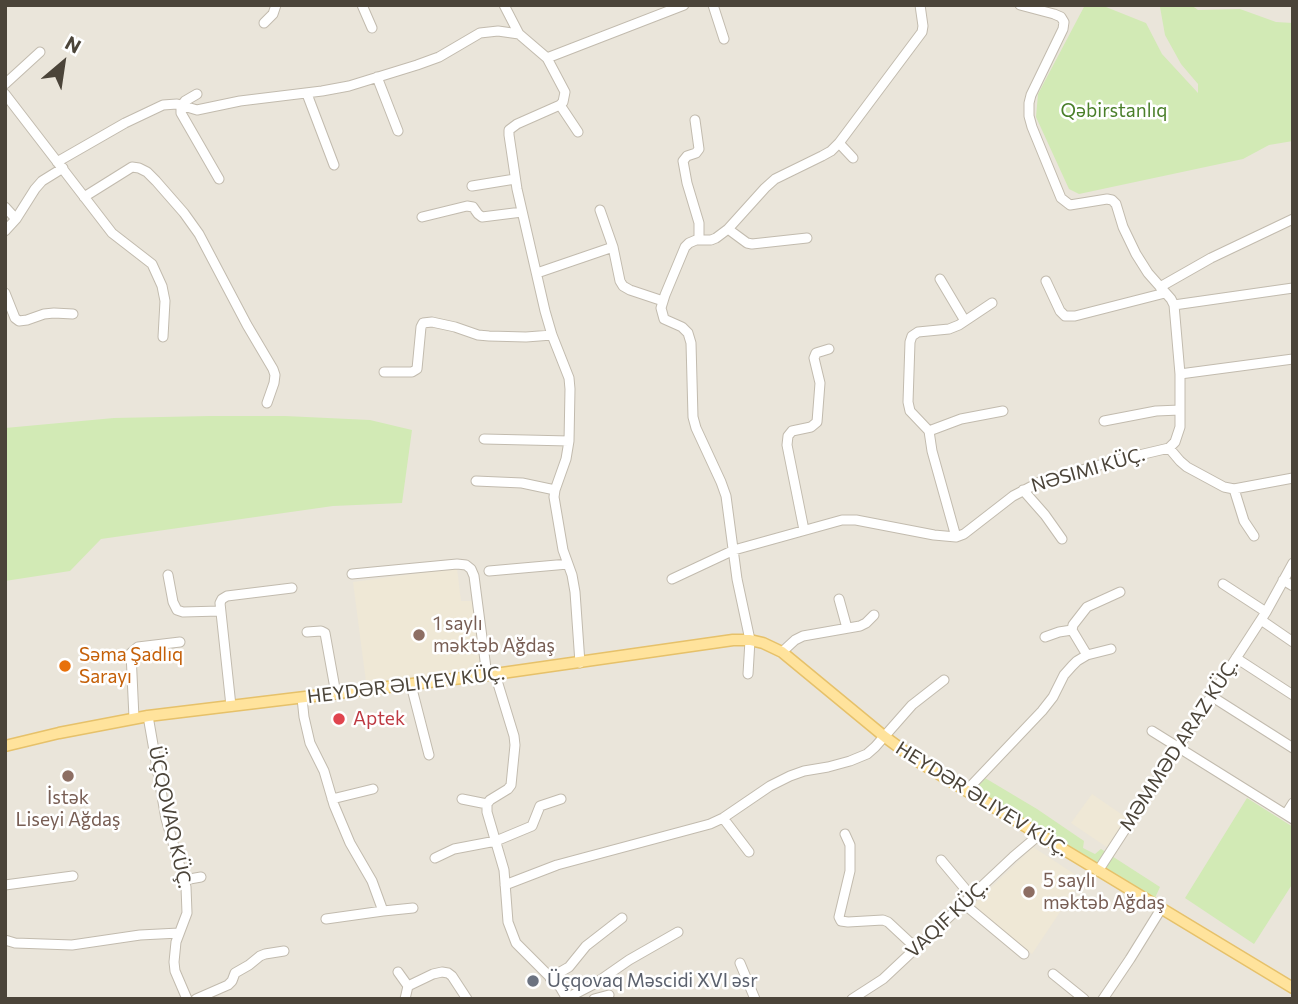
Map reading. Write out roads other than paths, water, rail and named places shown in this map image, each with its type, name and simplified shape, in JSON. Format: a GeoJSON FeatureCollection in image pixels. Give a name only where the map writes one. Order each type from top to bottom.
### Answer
{"type":"FeatureCollection","features":[{"type":"Feature","properties":{"kind":"main road","name":"HEYDƏR ƏLIYEV KÜÇ."},"geometry":{"type":"LineString","coordinates":[[5,746],[148,716],[491,675],[733,640],[763,642],[782,652],[910,756],[1293,988]]}},
{"type":"Feature","properties":{"kind":"street"},"geometry":{"type":"LineString","coordinates":[[264,23],[273,14],[276,5]]}},
{"type":"Feature","properties":{"kind":"street"},"geometry":{"type":"LineString","coordinates":[[362,5],[372,28]]}},
{"type":"Feature","properties":{"kind":"street"},"geometry":{"type":"LineString","coordinates":[[504,5],[519,34],[547,58],[565,92],[560,105],[509,130],[522,212],[552,335],[569,378],[569,440],[566,459],[555,489],[555,505],[575,592],[580,663]]}},
{"type":"Feature","properties":{"kind":"street"},"geometry":{"type":"LineString","coordinates":[[547,58],[684,5]]}},
{"type":"Feature","properties":{"kind":"street"},"geometry":{"type":"LineString","coordinates":[[713,5],[724,39]]}},
{"type":"Feature","properties":{"kind":"street"},"geometry":{"type":"LineString","coordinates":[[748,674],[750,640],[737,579],[726,496],[693,417],[691,343],[688,333],[682,327],[664,319],[661,308],[685,247],[692,241],[711,240],[728,229],[775,179],[822,156],[839,143],[922,32],[920,5]]}},
{"type":"Feature","properties":{"kind":"street"},"geometry":{"type":"LineString","coordinates":[[1020,5],[1054,14],[1064,22],[1029,103],[1032,127],[1061,198],[1070,205],[1112,200],[1136,254],[1148,274],[1174,305],[1180,374],[1180,426],[1178,436],[1170,448],[1187,467],[1224,487],[1234,489],[1293,478]]}},
{"type":"Feature","properties":{"kind":"street"},"geometry":{"type":"LineString","coordinates":[[5,231],[42,181],[60,165],[125,123],[163,105],[197,110],[240,101],[307,94],[349,86],[439,57],[480,33],[498,31],[519,34]]}},
{"type":"Feature","properties":{"kind":"street"},"geometry":{"type":"LineString","coordinates":[[5,84],[40,52]]}},
{"type":"Feature","properties":{"kind":"street"},"geometry":{"type":"LineString","coordinates":[[377,77],[398,131]]}},
{"type":"Feature","properties":{"kind":"street"},"geometry":{"type":"LineString","coordinates":[[5,94],[112,233],[152,264],[162,286],[165,301],[163,337]]}},
{"type":"Feature","properties":{"kind":"street"},"geometry":{"type":"LineString","coordinates":[[197,94],[181,106],[183,118],[219,179]]}},
{"type":"Feature","properties":{"kind":"street"},"geometry":{"type":"LineString","coordinates":[[307,94],[334,165]]}},
{"type":"Feature","properties":{"kind":"street"},"geometry":{"type":"LineString","coordinates":[[560,105],[578,132]]}},
{"type":"Feature","properties":{"kind":"street"},"geometry":{"type":"LineString","coordinates":[[695,120],[699,149],[683,161],[699,223],[699,240]]}},
{"type":"Feature","properties":{"kind":"street"},"geometry":{"type":"LineString","coordinates":[[839,143],[853,158]]}},
{"type":"Feature","properties":{"kind":"street"},"geometry":{"type":"LineString","coordinates":[[84,197],[132,167],[147,172],[156,181],[199,234],[273,369],[274,383],[267,403]]}},
{"type":"Feature","properties":{"kind":"street"},"geometry":{"type":"LineString","coordinates":[[471,186],[515,179]]}},
{"type":"Feature","properties":{"kind":"street"},"geometry":{"type":"LineString","coordinates":[[422,217],[467,206],[473,207],[482,217],[522,212]]}},
{"type":"Feature","properties":{"kind":"street"},"geometry":{"type":"LineString","coordinates":[[5,207],[16,219]]}},
{"type":"Feature","properties":{"kind":"street"},"geometry":{"type":"LineString","coordinates":[[600,210],[623,286],[663,301]]}},
{"type":"Feature","properties":{"kind":"street"},"geometry":{"type":"LineString","coordinates":[[1046,281],[1060,311],[1065,316],[1075,316],[1163,290],[1211,258],[1293,219]]}},
{"type":"Feature","properties":{"kind":"street"},"geometry":{"type":"LineString","coordinates":[[728,229],[752,244],[807,238]]}},
{"type":"Feature","properties":{"kind":"street"},"geometry":{"type":"LineString","coordinates":[[537,273],[612,247]]}},
{"type":"Feature","properties":{"kind":"street"},"geometry":{"type":"LineString","coordinates":[[940,279],[965,321]]}},
{"type":"Feature","properties":{"kind":"street"},"geometry":{"type":"LineString","coordinates":[[1174,305],[1293,288]]}},
{"type":"Feature","properties":{"kind":"street"},"geometry":{"type":"LineString","coordinates":[[5,293],[15,318],[19,321],[44,314],[73,314]]}},
{"type":"Feature","properties":{"kind":"street"},"geometry":{"type":"LineString","coordinates":[[672,579],[734,550],[842,520],[956,537],[929,431],[910,411],[910,342],[912,336],[918,332],[949,329],[992,303]]}},
{"type":"Feature","properties":{"kind":"street"},"geometry":{"type":"LineString","coordinates":[[384,372],[412,372],[417,369],[423,323],[432,322],[489,336],[552,335]]}},
{"type":"Feature","properties":{"kind":"street"},"geometry":{"type":"LineString","coordinates":[[804,530],[787,445],[788,436],[792,431],[811,427],[817,422],[821,383],[814,358],[816,353],[830,349]]}},
{"type":"Feature","properties":{"kind":"street"},"geometry":{"type":"LineString","coordinates":[[1180,374],[1293,359]]}},
{"type":"Feature","properties":{"kind":"street"},"geometry":{"type":"LineString","coordinates":[[1104,421],[1156,411],[1180,410]]}},
{"type":"Feature","properties":{"kind":"street"},"geometry":{"type":"LineString","coordinates":[[929,431],[961,419],[1003,411]]}},
{"type":"Feature","properties":{"kind":"street"},"geometry":{"type":"LineString","coordinates":[[484,439],[569,440]]}},
{"type":"Feature","properties":{"kind":"street","name":"NƏSIMI KÜÇ."},"geometry":{"type":"LineString","coordinates":[[956,537],[964,534],[1023,489],[1054,477],[1170,448]]}},
{"type":"Feature","properties":{"kind":"street"},"geometry":{"type":"LineString","coordinates":[[476,481],[522,483],[555,489]]}},
{"type":"Feature","properties":{"kind":"street"},"geometry":{"type":"LineString","coordinates":[[1023,489],[1062,539]]}},
{"type":"Feature","properties":{"kind":"street"},"geometry":{"type":"LineString","coordinates":[[1234,489],[1244,521],[1254,536]]}},
{"type":"Feature","properties":{"kind":"street","name":"MƏMMƏD ARAZ KÜÇ."},"geometry":{"type":"LineString","coordinates":[[1098,871],[1263,616],[1293,563]]}},
{"type":"Feature","properties":{"kind":"street"},"geometry":{"type":"LineString","coordinates":[[352,574],[457,564],[471,569],[491,675],[516,745],[511,785],[487,804],[504,870],[508,922],[516,943],[560,987],[567,998],[678,932]]}},
{"type":"Feature","properties":{"kind":"street"},"geometry":{"type":"LineString","coordinates":[[489,571],[568,564]]}},
{"type":"Feature","properties":{"kind":"street"},"geometry":{"type":"LineString","coordinates":[[168,575],[177,610],[220,611]]}},
{"type":"Feature","properties":{"kind":"street"},"geometry":{"type":"LineString","coordinates":[[1283,580],[1293,586]]}},
{"type":"Feature","properties":{"kind":"street"},"geometry":{"type":"LineString","coordinates":[[1223,584],[1293,642]]}},
{"type":"Feature","properties":{"kind":"street"},"geometry":{"type":"LineString","coordinates":[[231,706],[220,611],[222,599],[292,588]]}},
{"type":"Feature","properties":{"kind":"street"},"geometry":{"type":"LineString","coordinates":[[1087,655],[1072,630],[1073,625],[1087,607],[1120,592]]}},
{"type":"Feature","properties":{"kind":"street"},"geometry":{"type":"LineString","coordinates":[[839,599],[847,628]]}},
{"type":"Feature","properties":{"kind":"street"},"geometry":{"type":"LineString","coordinates":[[782,652],[790,643],[803,636],[866,623],[874,615]]}},
{"type":"Feature","properties":{"kind":"street"},"geometry":{"type":"LineString","coordinates":[[1045,637],[1072,630]]}},
{"type":"Feature","properties":{"kind":"street"},"geometry":{"type":"LineString","coordinates":[[307,632],[325,633],[336,694]]}},
{"type":"Feature","properties":{"kind":"street"},"geometry":{"type":"LineString","coordinates":[[134,718],[131,653],[138,647],[180,642]]}},
{"type":"Feature","properties":{"kind":"street"},"geometry":{"type":"LineString","coordinates":[[966,791],[1042,711],[1064,675],[1077,661],[1087,655],[1111,649]]}},
{"type":"Feature","properties":{"kind":"street"},"geometry":{"type":"LineString","coordinates":[[1236,658],[1293,695]]}},
{"type":"Feature","properties":{"kind":"street"},"geometry":{"type":"LineString","coordinates":[[505,885],[558,866],[710,824],[770,786],[804,771],[828,767],[867,754],[912,705],[944,680]]}},
{"type":"Feature","properties":{"kind":"street"},"geometry":{"type":"LineString","coordinates":[[411,685],[429,755]]}},
{"type":"Feature","properties":{"kind":"street"},"geometry":{"type":"LineString","coordinates":[[1211,696],[1293,748]]}},
{"type":"Feature","properties":{"kind":"street"},"geometry":{"type":"LineString","coordinates":[[302,698],[310,743],[324,771],[350,843],[372,881],[383,911]]}},
{"type":"Feature","properties":{"kind":"street","name":"ÜÇQOVAQ KÜÇ."},"geometry":{"type":"LineString","coordinates":[[148,716],[166,819],[188,903],[176,942],[174,962],[187,999]]}},
{"type":"Feature","properties":{"kind":"street"},"geometry":{"type":"LineString","coordinates":[[1152,731],[1289,816],[1293,803]]}},
{"type":"Feature","properties":{"kind":"street"},"geometry":{"type":"LineString","coordinates":[[332,799],[373,789]]}},
{"type":"Feature","properties":{"kind":"street"},"geometry":{"type":"LineString","coordinates":[[462,799],[487,804]]}},
{"type":"Feature","properties":{"kind":"street"},"geometry":{"type":"LineString","coordinates":[[435,858],[454,849],[496,841],[532,826],[540,806],[561,799]]}},
{"type":"Feature","properties":{"kind":"street"},"geometry":{"type":"LineString","coordinates":[[723,818],[749,852]]}},
{"type":"Feature","properties":{"kind":"street"},"geometry":{"type":"LineString","coordinates":[[845,834],[851,855],[839,917],[841,921],[883,920],[916,949]]}},
{"type":"Feature","properties":{"kind":"street","name":"VAQIF KÜÇ."},"geometry":{"type":"LineString","coordinates":[[852,999],[883,979],[1039,835]]}},
{"type":"Feature","properties":{"kind":"street"},"geometry":{"type":"LineString","coordinates":[[941,860],[972,897]]}},
{"type":"Feature","properties":{"kind":"street"},"geometry":{"type":"LineString","coordinates":[[5,884],[73,876]]}},
{"type":"Feature","properties":{"kind":"street"},"geometry":{"type":"LineString","coordinates":[[184,880],[201,877]]}},
{"type":"Feature","properties":{"kind":"street"},"geometry":{"type":"LineString","coordinates":[[964,904],[1024,954]]}},
{"type":"Feature","properties":{"kind":"street"},"geometry":{"type":"LineString","coordinates":[[326,919],[413,908]]}},
{"type":"Feature","properties":{"kind":"street"},"geometry":{"type":"LineString","coordinates":[[1103,999],[1161,909]]}},
{"type":"Feature","properties":{"kind":"street"},"geometry":{"type":"LineString","coordinates":[[550,978],[569,967],[586,946],[622,918]]}},
{"type":"Feature","properties":{"kind":"street"},"geometry":{"type":"LineString","coordinates":[[5,940],[15,943],[72,945],[140,935],[179,933]]}},
{"type":"Feature","properties":{"kind":"street"},"geometry":{"type":"LineString","coordinates":[[196,999],[228,985],[235,973],[260,956],[284,951]]}},
{"type":"Feature","properties":{"kind":"street"},"geometry":{"type":"LineString","coordinates":[[740,963],[755,999]]}},
{"type":"Feature","properties":{"kind":"street"},"geometry":{"type":"LineString","coordinates":[[398,972],[408,986],[405,999]]}},
{"type":"Feature","properties":{"kind":"street"},"geometry":{"type":"LineString","coordinates":[[408,986],[433,974],[448,973],[467,999]]}},
{"type":"Feature","properties":{"kind":"street"},"geometry":{"type":"LineString","coordinates":[[1053,974],[1084,999]]}},
{"type":"Feature","properties":{"kind":"street"},"geometry":{"type":"LineString","coordinates":[[594,999],[609,995]]}},
{"type":"Feature","properties":{"kind":"place","name":"1 saylı məktəb Ağdaş"},"geometry":{"type":"Point","coordinates":[419,635]}},
{"type":"Feature","properties":{"kind":"place","name":"Səma Şadlıq Sarayı"},"geometry":{"type":"Point","coordinates":[65,666]}},
{"type":"Feature","properties":{"kind":"place","name":"Aptek"},"geometry":{"type":"Point","coordinates":[339,719]}},
{"type":"Feature","properties":{"kind":"place","name":"İstək Liseyi Ağdaş"},"geometry":{"type":"Point","coordinates":[68,776]}},
{"type":"Feature","properties":{"kind":"place","name":"5 saylı məktəb Ağdaş"},"geometry":{"type":"Point","coordinates":[1029,892]}},
{"type":"Feature","properties":{"kind":"place","name":"Üçqovaq Məscidi XVI əsr"},"geometry":{"type":"Point","coordinates":[533,981]}},
{"type":"Feature","properties":{"kind":"park label","name":"Qəbirstanlıq"},"geometry":{"type":"Point","coordinates":[1114,111]}}]}
